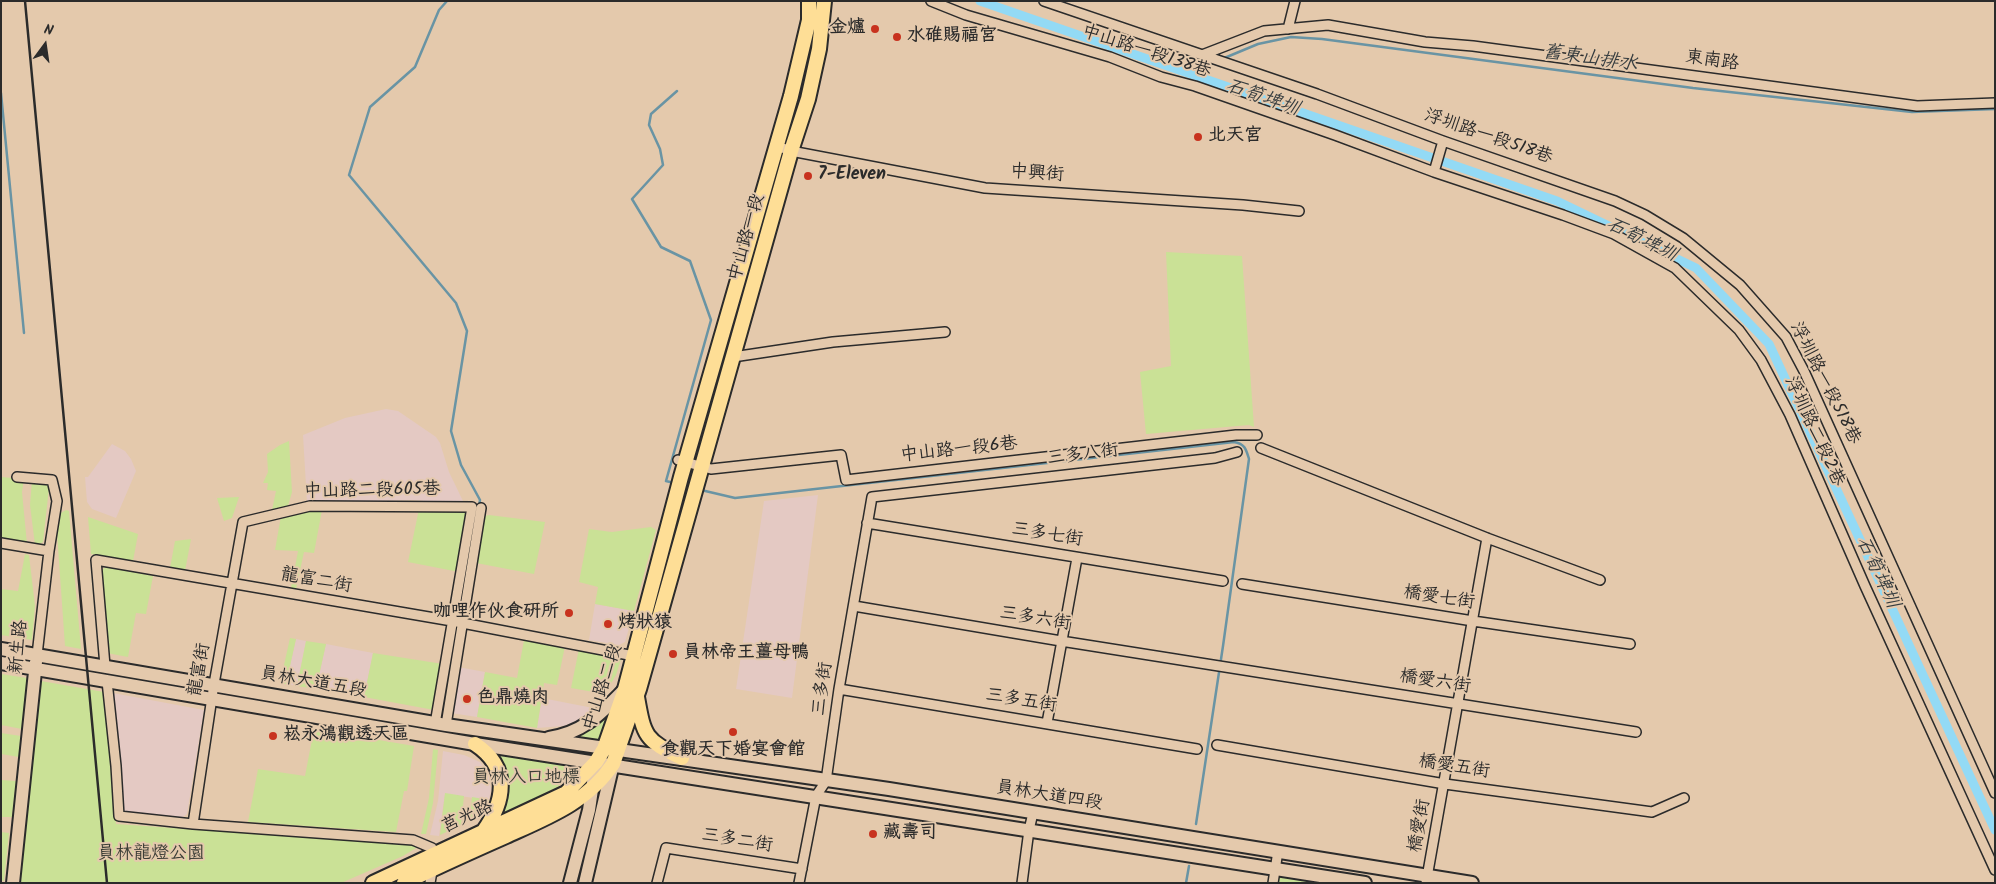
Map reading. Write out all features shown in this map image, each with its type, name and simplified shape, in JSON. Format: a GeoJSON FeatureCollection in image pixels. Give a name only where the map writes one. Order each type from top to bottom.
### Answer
{"type":"FeatureCollection","features":[{"type":"Feature","properties":{"kind":"main road","name":"中山路一段"},"geometry":{"type":"LineString","coordinates":[[681,477],[682,461],[791,96],[809,20],[809,1]]}},
{"type":"Feature","properties":{"kind":"main road","name":"中山路一段"},"geometry":{"type":"LineString","coordinates":[[697,482],[791,152],[808,99],[819,49],[824,1]]}},
{"type":"Feature","properties":{"kind":"main road","name":"中山路二段"},"geometry":{"type":"LineString","coordinates":[[570,883],[593,788],[596,762],[631,693],[634,656],[681,477]]}},
{"type":"Feature","properties":{"kind":"main road","name":"中山路二段"},"geometry":{"type":"LineString","coordinates":[[585,883],[613,764],[620,749],[631,693],[697,482]]}},
{"type":"Feature","properties":{"kind":"main road","name":"員林大道五段"},"geometry":{"type":"LineString","coordinates":[[1,649],[527,738],[604,749],[620,749]]}},
{"type":"Feature","properties":{"kind":"main road","name":"新生路"},"geometry":{"type":"LineString","coordinates":[[13,883],[37,655]]}},
{"type":"Feature","properties":{"kind":"main road","name":"員林大道五段"},"geometry":{"type":"LineString","coordinates":[[1,663],[475,744],[596,762]]}},
{"type":"Feature","properties":{"kind":"main road"},"geometry":{"type":"LineString","coordinates":[[527,738],[556,737],[582,728],[631,693],[642,728],[649,738],[659,747],[682,758]]}},
{"type":"Feature","properties":{"kind":"main road"},"geometry":{"type":"LineString","coordinates":[[475,744],[484,750],[494,763],[500,774],[501,786],[501,796],[495,812],[482,833]]}},
{"type":"Feature","properties":{"kind":"main road","name":"員林大道四段"},"geometry":{"type":"LineString","coordinates":[[620,749],[1278,852],[1427,880],[1472,883]]}},
{"type":"Feature","properties":{"kind":"main road","name":"員林大道四段"},"geometry":{"type":"LineString","coordinates":[[596,762],[1365,883]]}},
{"type":"Feature","properties":{"kind":"main road","name":"莒光路"},"geometry":{"type":"LineString","coordinates":[[413,876],[435,854],[566,793],[596,762]]}},
{"type":"Feature","properties":{"kind":"main road","name":"莒光路"},"geometry":{"type":"LineString","coordinates":[[373,883],[413,876],[431,876],[556,813],[583,797],[606,775],[613,764]]}},
{"type":"Feature","properties":{"kind":"street","name":"浮圳路一段518巷"},"geometry":{"type":"LineString","coordinates":[[1044,1],[1235,66],[1615,201],[1644,215],[1683,238],[1716,264],[1740,285],[1786,337],[1816,397],[1995,793]]}},
{"type":"Feature","properties":{"kind":"street"},"geometry":{"type":"LineString","coordinates":[[1288,29],[1295,1]]}},
{"type":"Feature","properties":{"kind":"street","name":"中山路一段138巷"},"geometry":{"type":"LineString","coordinates":[[934,2],[966,15],[1110,57],[1335,135],[1434,172]]}},
{"type":"Feature","properties":{"kind":"street","name":"東南路"},"geometry":{"type":"LineString","coordinates":[[1202,55],[1264,31],[1328,25],[1425,42],[1483,47],[1917,106],[1995,103]]}},
{"type":"Feature","properties":{"kind":"street"},"geometry":{"type":"LineString","coordinates":[[1434,172],[1444,141]]}},
{"type":"Feature","properties":{"kind":"street","name":"中興街"},"geometry":{"type":"LineString","coordinates":[[777,146],[791,152],[985,188],[1243,205],[1299,211]]}},
{"type":"Feature","properties":{"kind":"street","name":"浮圳路二段2巷"},"geometry":{"type":"LineString","coordinates":[[1434,172],[1614,234],[1675,268],[1739,330],[1761,360],[1790,415],[1865,586],[1995,870]]}},
{"type":"Feature","properties":{"kind":"street"},"geometry":{"type":"LineString","coordinates":[[733,357],[833,342],[945,332]]}},
{"type":"Feature","properties":{"kind":"street","name":"中山路一段6巷"},"geometry":{"type":"LineString","coordinates":[[682,461],[711,469],[841,455],[846,480],[1236,435],[1257,435]]}},
{"type":"Feature","properties":{"kind":"street"},"geometry":{"type":"LineString","coordinates":[[1261,448],[1487,538],[1600,580]]}},
{"type":"Feature","properties":{"kind":"street","name":"三多八街"},"geometry":{"type":"LineString","coordinates":[[872,497],[1215,458],[1237,452]]}},
{"type":"Feature","properties":{"kind":"street","name":"新生路"},"geometry":{"type":"LineString","coordinates":[[17,477],[52,480],[57,501],[48,551],[37,655]]}},
{"type":"Feature","properties":{"kind":"street","name":"三多街"},"geometry":{"type":"LineString","coordinates":[[799,883],[816,796],[826,780],[839,689],[872,497]]}},
{"type":"Feature","properties":{"kind":"street","name":"中山路二段605巷"},"geometry":{"type":"LineString","coordinates":[[242,522],[310,506],[477,508],[457,622]]}},
{"type":"Feature","properties":{"kind":"street","name":"龍富街"},"geometry":{"type":"LineString","coordinates":[[193,824],[214,684],[242,522]]}},
{"type":"Feature","properties":{"kind":"street","name":"三多七街"},"geometry":{"type":"LineString","coordinates":[[867,523],[1223,581]]}},
{"type":"Feature","properties":{"kind":"street","name":"橋愛街"},"geometry":{"type":"LineString","coordinates":[[1427,880],[1487,538]]}},
{"type":"Feature","properties":{"kind":"street"},"geometry":{"type":"LineString","coordinates":[[1,543],[48,551]]}},
{"type":"Feature","properties":{"kind":"street"},"geometry":{"type":"LineString","coordinates":[[1047,722],[1077,558]]}},
{"type":"Feature","properties":{"kind":"street","name":"龍富二街"},"geometry":{"type":"LineString","coordinates":[[105,666],[96,560],[457,622],[634,656]]}},
{"type":"Feature","properties":{"kind":"street","name":"橋愛七街"},"geometry":{"type":"LineString","coordinates":[[1242,584],[1630,644]]}},
{"type":"Feature","properties":{"kind":"street","name":"三多六街"},"geometry":{"type":"LineString","coordinates":[[854,606],[1230,668]]}},
{"type":"Feature","properties":{"kind":"street"},"geometry":{"type":"LineString","coordinates":[[441,724],[457,622]]}},
{"type":"Feature","properties":{"kind":"street","name":"橋愛六街"},"geometry":{"type":"LineString","coordinates":[[1230,668],[1636,732]]}},
{"type":"Feature","properties":{"kind":"street"},"geometry":{"type":"LineString","coordinates":[[107,681],[119,816],[193,824],[413,840],[432,848],[435,854],[431,876]]}},
{"type":"Feature","properties":{"kind":"street","name":"三多五街"},"geometry":{"type":"LineString","coordinates":[[839,689],[1047,722],[1197,749]]}},
{"type":"Feature","properties":{"kind":"street","name":"橋愛五街"},"geometry":{"type":"LineString","coordinates":[[1217,745],[1445,784],[1652,812],[1684,798]]}},
{"type":"Feature","properties":{"kind":"street"},"geometry":{"type":"LineString","coordinates":[[1022,883],[1033,813]]}},
{"type":"Feature","properties":{"kind":"street","name":"三多二街"},"geometry":{"type":"LineString","coordinates":[[657,883],[666,848],[802,869]]}},
{"type":"Feature","properties":{"kind":"street"},"geometry":{"type":"LineString","coordinates":[[1273,883],[1278,852]]}},
{"type":"Feature","properties":{"kind":"shaded area"},"geometry":{"type":"Polygon","coordinates":[[[386,409],[398,411],[436,437],[440,443],[449,472],[463,501],[461,504],[413,500],[307,503],[303,435],[345,418],[386,409]]]}},
{"type":"Feature","properties":{"kind":"shaded area"},"geometry":{"type":"Polygon","coordinates":[[[112,444],[125,451],[136,471],[116,518],[92,509],[87,502],[85,477],[88,477],[112,444]]]}},
{"type":"Feature","properties":{"kind":"shaded area"},"geometry":{"type":"Polygon","coordinates":[[[818,495],[792,698],[736,689],[764,501],[818,495]]]}},
{"type":"Feature","properties":{"kind":"shaded area"},"geometry":{"type":"Polygon","coordinates":[[[595,604],[634,611],[625,642],[619,645],[589,640],[595,604]]]}},
{"type":"Feature","properties":{"kind":"shaded area"},"geometry":{"type":"Polygon","coordinates":[[[296,639],[306,641],[297,686],[286,684],[296,639]]]}},
{"type":"Feature","properties":{"kind":"shaded area"},"geometry":{"type":"Polygon","coordinates":[[[326,644],[373,653],[364,697],[316,689],[326,644]]]}},
{"type":"Feature","properties":{"kind":"shaded area"},"geometry":{"type":"Polygon","coordinates":[[[458,667],[485,672],[477,717],[451,713],[458,667]]]}},
{"type":"Feature","properties":{"kind":"shaded area"},"geometry":{"type":"Polygon","coordinates":[[[113,693],[204,710],[187,814],[182,818],[127,814],[123,810],[113,693]]]}},
{"type":"Feature","properties":{"kind":"shaded area"},"geometry":{"type":"Polygon","coordinates":[[[542,698],[593,708],[577,721],[564,726],[537,728],[542,698]]]}},
{"type":"Feature","properties":{"kind":"shaded area"},"geometry":{"type":"Polygon","coordinates":[[[443,751],[464,755],[480,762],[488,774],[491,789],[489,800],[445,794],[439,836],[430,835],[438,801],[443,751]]]}},
{"type":"Feature","properties":{"kind":"green space"},"geometry":{"type":"Polygon","coordinates":[[[1166,252],[1242,256],[1254,427],[1249,425],[1146,434],[1140,372],[1171,366],[1166,252]]]}},
{"type":"Feature","properties":{"kind":"green space"},"geometry":{"type":"Polygon","coordinates":[[[289,441],[292,492],[288,506],[272,510],[276,491],[267,490],[268,483],[263,483],[268,472],[267,454],[289,441]]]}},
{"type":"Feature","properties":{"kind":"green space"},"geometry":{"type":"Polygon","coordinates":[[[1,477],[24,479],[22,492],[27,544],[1,539],[1,477]]]}},
{"type":"Feature","properties":{"kind":"green space"},"geometry":{"type":"Polygon","coordinates":[[[32,480],[47,483],[49,488],[43,542],[38,545],[35,545],[30,505],[32,480]]]}},
{"type":"Feature","properties":{"kind":"green space"},"geometry":{"type":"Polygon","coordinates":[[[239,497],[232,518],[224,521],[217,498],[239,497]]]}},
{"type":"Feature","properties":{"kind":"green space"},"geometry":{"type":"Polygon","coordinates":[[[419,509],[465,512],[469,518],[459,572],[408,562],[419,509]]]}},
{"type":"Feature","properties":{"kind":"green space"},"geometry":{"type":"Polygon","coordinates":[[[66,510],[69,511],[81,649],[65,646],[57,533],[59,514],[66,510]]]}},
{"type":"Feature","properties":{"kind":"green space"},"geometry":{"type":"Polygon","coordinates":[[[322,510],[314,553],[304,552],[296,589],[291,588],[298,551],[275,550],[281,516],[322,510]]]}},
{"type":"Feature","properties":{"kind":"green space"},"geometry":{"type":"Polygon","coordinates":[[[485,516],[545,522],[534,574],[476,563],[483,521],[485,516]]]}},
{"type":"Feature","properties":{"kind":"green space"},"geometry":{"type":"Polygon","coordinates":[[[88,517],[138,534],[133,561],[91,554],[88,517]]]}},
{"type":"Feature","properties":{"kind":"green space"},"geometry":{"type":"Polygon","coordinates":[[[651,527],[656,530],[634,611],[595,604],[598,587],[579,582],[589,529],[612,532],[651,527]]]}},
{"type":"Feature","properties":{"kind":"green space"},"geometry":{"type":"Polygon","coordinates":[[[191,539],[185,571],[170,568],[175,541],[191,539]]]}},
{"type":"Feature","properties":{"kind":"green space"},"geometry":{"type":"Polygon","coordinates":[[[25,554],[29,555],[35,606],[32,640],[1,635],[1,589],[18,591],[25,554]]]}},
{"type":"Feature","properties":{"kind":"green space"},"geometry":{"type":"Polygon","coordinates":[[[105,567],[153,576],[146,614],[136,613],[128,657],[107,653],[100,573],[105,567]]]}},
{"type":"Feature","properties":{"kind":"green space"},"geometry":{"type":"Polygon","coordinates":[[[290,638],[296,639],[286,684],[280,683],[290,638]]]}},
{"type":"Feature","properties":{"kind":"green space"},"geometry":{"type":"Polygon","coordinates":[[[524,640],[565,646],[557,685],[544,683],[537,728],[477,717],[485,672],[517,678],[524,640]]]}},
{"type":"Feature","properties":{"kind":"green space"},"geometry":{"type":"Polygon","coordinates":[[[306,641],[326,644],[316,689],[297,686],[306,641]]]}},
{"type":"Feature","properties":{"kind":"green space"},"geometry":{"type":"Polygon","coordinates":[[[579,649],[617,656],[621,659],[616,675],[605,694],[571,688],[579,649]]]}},
{"type":"Feature","properties":{"kind":"green space"},"geometry":{"type":"Polygon","coordinates":[[[373,653],[443,664],[434,710],[364,697],[373,653]]]}},
{"type":"Feature","properties":{"kind":"green space"},"geometry":{"type":"Polygon","coordinates":[[[53,666],[86,671],[92,670],[198,689],[147,683],[53,666]]]}},
{"type":"Feature","properties":{"kind":"green space"},"geometry":{"type":"Polygon","coordinates":[[[1,674],[27,678],[22,729],[1,725],[1,674]]]}},
{"type":"Feature","properties":{"kind":"green space","name":"員林龍燈公園"},"geometry":{"type":"Polygon","coordinates":[[[41,681],[104,692],[116,824],[421,845],[403,856],[341,883],[18,883],[41,681]]]}},
{"type":"Feature","properties":{"kind":"green space"},"geometry":{"type":"Polygon","coordinates":[[[233,695],[575,750],[574,752],[495,743],[232,697],[233,695]]]}},
{"type":"Feature","properties":{"kind":"green space"},"geometry":{"type":"Polygon","coordinates":[[[606,715],[599,741],[573,739],[573,736],[606,715]]]}},
{"type":"Feature","properties":{"kind":"green space"},"geometry":{"type":"Polygon","coordinates":[[[314,729],[414,746],[407,791],[404,791],[396,832],[248,822],[258,769],[305,776],[314,729]]]}},
{"type":"Feature","properties":{"kind":"green space"},"geometry":{"type":"Polygon","coordinates":[[[1,733],[21,736],[19,757],[1,754],[1,733]]]}},
{"type":"Feature","properties":{"kind":"green space"},"geometry":{"type":"Polygon","coordinates":[[[433,749],[438,750],[433,803],[426,834],[421,834],[429,798],[433,749]]]}},
{"type":"Feature","properties":{"kind":"green space","name":"員林入口地標"},"geometry":{"type":"Polygon","coordinates":[[[492,752],[579,766],[580,768],[556,788],[501,814],[492,752]]]}},
{"type":"Feature","properties":{"kind":"green space"},"geometry":{"type":"Polygon","coordinates":[[[1,780],[16,781],[12,817],[1,817],[1,780]]]}},
{"type":"Feature","properties":{"kind":"green space"},"geometry":{"type":"Polygon","coordinates":[[[445,793],[464,796],[461,825],[440,835],[445,793]]]}},
{"type":"Feature","properties":{"kind":"green space"},"geometry":{"type":"Polygon","coordinates":[[[472,797],[489,800],[483,811],[470,821],[472,797]]]}},
{"type":"Feature","properties":{"kind":"green space"},"geometry":{"type":"Polygon","coordinates":[[[1,832],[9,833],[4,881],[1,880],[1,832]]]}},
{"type":"Feature","properties":{"kind":"green space"},"geometry":{"type":"Polygon","coordinates":[[[1275,869],[1364,883],[1273,883],[1275,869]]]}},
{"type":"Feature","properties":{"kind":"waterway"},"geometry":{"type":"LineString","coordinates":[[447,1],[439,10],[415,67],[370,107],[349,175],[456,303],[467,331],[451,431],[461,465],[480,500],[479,506]]}},
{"type":"Feature","properties":{"kind":"waterway","name":"石筍埤圳"},"geometry":{"type":"LineString","coordinates":[[980,1],[1557,201],[1696,268],[1769,344],[1995,830]]}},
{"type":"Feature","properties":{"kind":"waterway","name":"舊東山排水"},"geometry":{"type":"LineString","coordinates":[[1222,59],[1258,44],[1291,37],[1322,39],[1693,88],[1912,112],[1995,109]]}},
{"type":"Feature","properties":{"kind":"waterway","name":"舊東山排水"},"geometry":{"type":"LineString","coordinates":[[1188,73],[1215,62]]}},
{"type":"Feature","properties":{"kind":"waterway"},"geometry":{"type":"LineString","coordinates":[[674,483],[666,481],[711,320],[690,261],[661,247],[632,199],[663,165],[660,149],[649,125],[651,114],[677,91]]}},
{"type":"Feature","properties":{"kind":"waterway"},"geometry":{"type":"LineString","coordinates":[[1,93],[24,333]]}},
{"type":"Feature","properties":{"kind":"waterway"},"geometry":{"type":"LineString","coordinates":[[701,490],[735,498],[1234,442],[1241,444],[1246,450],[1249,459],[1196,824]]}},
{"type":"Feature","properties":{"kind":"waterway"},"geometry":{"type":"LineString","coordinates":[[444,707],[452,661]]}},
{"type":"Feature","properties":{"kind":"waterway"},"geometry":{"type":"LineString","coordinates":[[1186,883],[1189,866]]}},
{"type":"Feature","properties":{"kind":"railway"},"geometry":{"type":"LineString","coordinates":[[25,1],[107,883]]}},
{"type":"Feature","properties":{"kind":"place","name":"金爐"},"geometry":{"type":"Point","coordinates":[875,29]}},
{"type":"Feature","properties":{"kind":"place","name":"水碓賜福宮"},"geometry":{"type":"Point","coordinates":[897,37]}},
{"type":"Feature","properties":{"kind":"place","name":"北天宮"},"geometry":{"type":"Point","coordinates":[1198,137]}},
{"type":"Feature","properties":{"kind":"place","name":"7-Eleven"},"geometry":{"type":"Point","coordinates":[808,176]}},
{"type":"Feature","properties":{"kind":"place","name":"咖哩作伙食研所"},"geometry":{"type":"Point","coordinates":[569,613]}},
{"type":"Feature","properties":{"kind":"place","name":"烤狀猿"},"geometry":{"type":"Point","coordinates":[608,624]}},
{"type":"Feature","properties":{"kind":"place","name":"員林帝王薑母鴨"},"geometry":{"type":"Point","coordinates":[673,654]}},
{"type":"Feature","properties":{"kind":"place","name":"色鼎燒肉"},"geometry":{"type":"Point","coordinates":[467,699]}},
{"type":"Feature","properties":{"kind":"place","name":"食觀天下婚宴會館"},"geometry":{"type":"Point","coordinates":[733,732]}},
{"type":"Feature","properties":{"kind":"place","name":"崧永鴻觀透天區"},"geometry":{"type":"Point","coordinates":[273,736]}},
{"type":"Feature","properties":{"kind":"place","name":"藏壽司"},"geometry":{"type":"Point","coordinates":[873,834]}}]}
